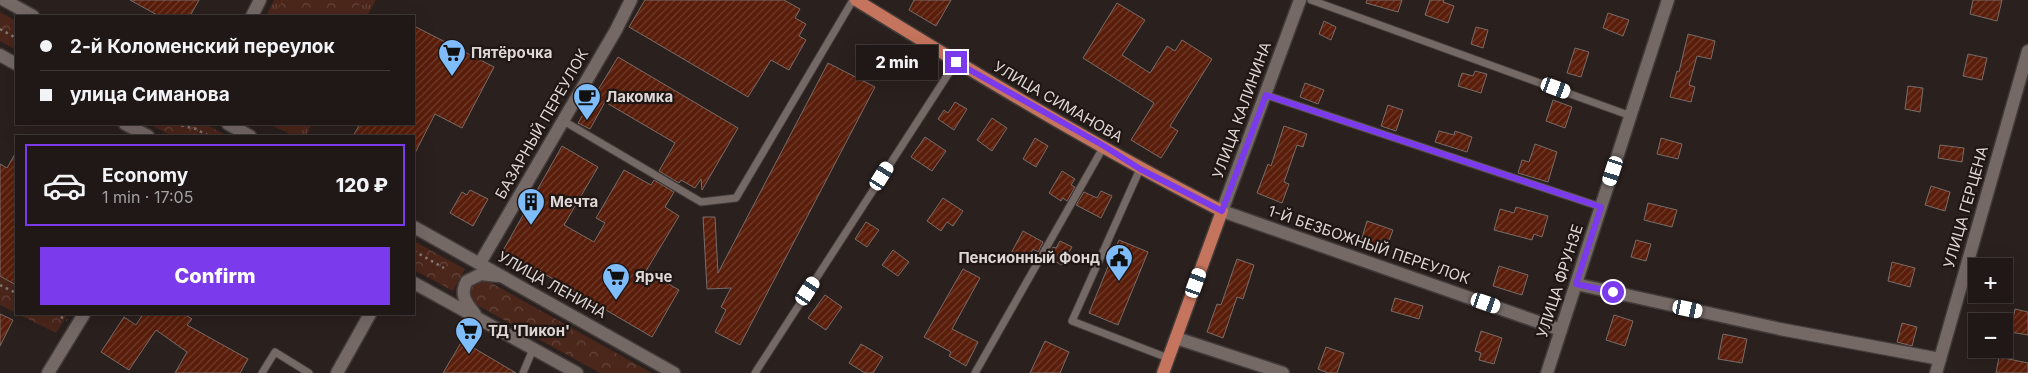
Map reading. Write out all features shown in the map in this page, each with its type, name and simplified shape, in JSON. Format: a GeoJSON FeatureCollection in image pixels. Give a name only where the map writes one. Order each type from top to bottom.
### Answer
{"type":"FeatureCollection","features":[{"type":"Feature","properties":{"kind":"main road","name":"УЛИЦА СИМАНОВА"},"geometry":{"type":"LineString","coordinates":[[854,0],[1140,169],[1222,211]]}},
{"type":"Feature","properties":{"kind":"main road","name":"УЛИЦА КАЛИНИНА"},"geometry":{"type":"LineString","coordinates":[[1163,373],[1222,211]]}},
{"type":"Feature","properties":{"kind":"street"},"geometry":{"type":"LineString","coordinates":[[4,0],[31,15]]}},
{"type":"Feature","properties":{"kind":"street"},"geometry":{"type":"LineString","coordinates":[[252,15],[260,0]]}},
{"type":"Feature","properties":{"kind":"street","name":"БАЗАРНЫЙ ПЕРЕУЛОК"},"geometry":{"type":"LineString","coordinates":[[480,263],[616,30],[631,0]]}},
{"type":"Feature","properties":{"kind":"street","name":"УЛИЦА КАЛИНИНА"},"geometry":{"type":"LineString","coordinates":[[1222,211],[1300,0]]}},
{"type":"Feature","properties":{"kind":"street","name":"УЛИЦА ФРУНЗЕ"},"geometry":{"type":"LineString","coordinates":[[1547,373],[1668,0]]}},
{"type":"Feature","properties":{"kind":"street","name":"УЛИЦА ГЕРЦЕНА"},"geometry":{"type":"LineString","coordinates":[[1936,373],[2025,72],[2028,51]]}},
{"type":"Feature","properties":{"kind":"street"},"geometry":{"type":"LineString","coordinates":[[0,55],[15,63]]}},
{"type":"Feature","properties":{"kind":"street"},"geometry":{"type":"LineString","coordinates":[[127,125],[146,135]]}},
{"type":"Feature","properties":{"kind":"street"},"geometry":{"type":"LineString","coordinates":[[230,125],[248,135]]}},
{"type":"Feature","properties":{"kind":"street","name":"1-Й БЕЗБОЖНЫЙ ПЕРЕУЛОК"},"geometry":{"type":"LineString","coordinates":[[1222,211],[1561,330]]}},
{"type":"Feature","properties":{"kind":"street","name":"УЛИЦА ЛЕНИНА"},"geometry":{"type":"LineString","coordinates":[[415,227],[674,373]]}},
{"type":"Feature","properties":{"kind":"street"},"geometry":{"type":"LineString","coordinates":[[478,318],[466,303],[463,294],[467,281],[481,274],[503,276]]}},
{"type":"Feature","properties":{"kind":"street"},"geometry":{"type":"LineString","coordinates":[[415,284],[577,373]]}},
{"type":"Feature","properties":{"kind":"street"},"geometry":{"type":"LineString","coordinates":[[1576,284],[1780,329],[1940,359]]}},
{"type":"Feature","properties":{"kind":"street"},"geometry":{"type":"LineString","coordinates":[[48,373],[83,315]]}},
{"type":"Feature","properties":{"kind":"street"},"geometry":{"type":"LineString","coordinates":[[337,373],[369,315]]}},
{"type":"Feature","properties":{"kind":"street"},"geometry":{"type":"LineString","coordinates":[[1176,338],[1283,373]]}},
{"type":"Feature","properties":{"kind":"lane"},"geometry":{"type":"LineString","coordinates":[[562,120],[701,202],[736,198],[854,0]]}},
{"type":"Feature","properties":{"kind":"lane"},"geometry":{"type":"LineString","coordinates":[[1312,0],[1631,116]]}},
{"type":"Feature","properties":{"kind":"lane"},"geometry":{"type":"LineString","coordinates":[[756,373],[956,62]]}},
{"type":"Feature","properties":{"kind":"lane"},"geometry":{"type":"LineString","coordinates":[[1266,95],[1601,207]]}},
{"type":"Feature","properties":{"kind":"lane"},"geometry":{"type":"LineString","coordinates":[[975,373],[1104,146]]}},
{"type":"Feature","properties":{"kind":"lane"},"geometry":{"type":"LineString","coordinates":[[1140,169],[1072,322],[1168,358]]}},
{"type":"Feature","properties":{"kind":"lane"},"geometry":{"type":"LineString","coordinates":[[522,373],[534,349]]}},
{"type":"Feature","properties":{"kind":"lane"},"geometry":{"type":"LineString","coordinates":[[262,373],[276,352],[309,373]]}},
{"type":"Feature","properties":{"kind":"path"},"geometry":{"type":"LineString","coordinates":[[0,29],[15,37]]}},
{"type":"Feature","properties":{"kind":"path"},"geometry":{"type":"LineString","coordinates":[[179,125],[196,129],[207,135]]}},
{"type":"Feature","properties":{"kind":"path"},"geometry":{"type":"LineString","coordinates":[[415,252],[444,268]]}},
{"type":"Feature","properties":{"kind":"path"},"geometry":{"type":"LineString","coordinates":[[0,285],[15,293]]}},
{"type":"Feature","properties":{"kind":"path"},"geometry":{"type":"LineString","coordinates":[[57,315],[67,320]]}},
{"type":"Feature","properties":{"kind":"green space"},"geometry":{"type":"Polygon","coordinates":[[[274,0],[376,0],[368,15],[266,15],[274,0]]]}},
{"type":"Feature","properties":{"kind":"green space"},"geometry":{"type":"Polygon","coordinates":[[[283,0],[362,0],[354,15],[275,15],[283,0]]]}},
{"type":"Feature","properties":{"kind":"green space"},"geometry":{"type":"Polygon","coordinates":[[[0,12],[15,20],[15,49],[0,41],[0,12]]]}},
{"type":"Feature","properties":{"kind":"green space"},"geometry":{"type":"Polygon","coordinates":[[[151,125],[207,125],[226,135],[170,135],[151,125]]]}},
{"type":"Feature","properties":{"kind":"green space"},"geometry":{"type":"Polygon","coordinates":[[[271,125],[312,125],[306,135],[292,135],[271,125]]]}},
{"type":"Feature","properties":{"kind":"green space"},"geometry":{"type":"Polygon","coordinates":[[[415,242],[465,269],[453,291],[415,271],[415,242]]]}},
{"type":"Feature","properties":{"kind":"green space"},"geometry":{"type":"Polygon","coordinates":[[[0,276],[15,284],[15,312],[0,305],[0,276]]]}},
{"type":"Feature","properties":{"kind":"green space"},"geometry":{"type":"Polygon","coordinates":[[[482,279],[652,373],[600,373],[475,304],[471,300],[469,289],[472,284],[482,279]]]}},
{"type":"Feature","properties":{"kind":"green space"},"geometry":{"type":"Polygon","coordinates":[[[20,315],[67,315],[56,333],[20,315]]]}},
{"type":"Feature","properties":{"kind":"building"},"geometry":{"type":"Polygon","coordinates":[[[130,0],[199,0],[191,15],[157,15],[130,0]]]}},
{"type":"Feature","properties":{"kind":"building"},"geometry":{"type":"Polygon","coordinates":[[[645,0],[784,0],[800,9],[795,18],[806,24],[799,36],[806,40],[789,70],[771,60],[748,97],[629,27],[645,0]]]}},
{"type":"Feature","properties":{"kind":"building"},"geometry":{"type":"Polygon","coordinates":[[[914,0],[951,0],[936,26],[909,10],[914,0]]]}},
{"type":"Feature","properties":{"kind":"building"},"geometry":{"type":"Polygon","coordinates":[[[1367,0],[1402,0],[1398,12],[1366,3],[1367,0]]]}},
{"type":"Feature","properties":{"kind":"building"},"geometry":{"type":"Polygon","coordinates":[[[1430,0],[1444,0],[1443,2],[1454,6],[1448,23],[1425,15],[1430,0]]]}},
{"type":"Feature","properties":{"kind":"building"},"geometry":{"type":"Polygon","coordinates":[[[1973,0],[2002,0],[1997,21],[1970,14],[1973,0]]]}},
{"type":"Feature","properties":{"kind":"building"},"geometry":{"type":"Polygon","coordinates":[[[1117,3],[1145,20],[1122,55],[1150,73],[1167,46],[1175,51],[1182,40],[1212,59],[1170,126],[1178,131],[1161,158],[1131,140],[1154,103],[1083,58],[1117,3]]]}},
{"type":"Feature","properties":{"kind":"building"},"geometry":{"type":"Polygon","coordinates":[[[1608,13],[1629,20],[1623,36],[1603,28],[1608,13]]]}},
{"type":"Feature","properties":{"kind":"building"},"geometry":{"type":"Polygon","coordinates":[[[1324,21],[1336,27],[1331,40],[1319,34],[1324,21]]]}},
{"type":"Feature","properties":{"kind":"building"},"geometry":{"type":"Polygon","coordinates":[[[415,27],[494,67],[462,128],[435,114],[415,153],[415,135],[354,135],[359,125],[415,125],[415,27]]]}},
{"type":"Feature","properties":{"kind":"building"},"geometry":{"type":"Polygon","coordinates":[[[1476,27],[1488,30],[1483,48],[1471,44],[1476,27]]]}},
{"type":"Feature","properties":{"kind":"building"},"geometry":{"type":"Polygon","coordinates":[[[1688,34],[1715,41],[1711,59],[1697,56],[1689,85],[1695,87],[1691,102],[1670,97],[1677,71],[1679,72],[1688,34]]]}},
{"type":"Feature","properties":{"kind":"building"},"geometry":{"type":"Polygon","coordinates":[[[1575,48],[1589,52],[1581,77],[1567,73],[1575,48]]]}},
{"type":"Feature","properties":{"kind":"building"},"geometry":{"type":"Polygon","coordinates":[[[1968,54],[1987,58],[1982,80],[1963,76],[1968,54]]]}},
{"type":"Feature","properties":{"kind":"building"},"geometry":{"type":"Polygon","coordinates":[[[618,57],[738,128],[702,190],[701,179],[695,188],[681,180],[679,183],[659,171],[675,143],[605,102],[590,129],[578,123],[618,57]]]}},
{"type":"Feature","properties":{"kind":"building"},"geometry":{"type":"Polygon","coordinates":[[[828,63],[875,87],[740,345],[715,332],[726,310],[721,307],[731,288],[707,289],[703,217],[715,217],[718,273],[828,63]]]}},
{"type":"Feature","properties":{"kind":"building"},"geometry":{"type":"Polygon","coordinates":[[[1475,71],[1487,74],[1481,93],[1458,86],[1462,73],[1473,76],[1475,71]]]}},
{"type":"Feature","properties":{"kind":"building"},"geometry":{"type":"Polygon","coordinates":[[[1305,83],[1324,90],[1318,104],[1300,97],[1305,83]]]}},
{"type":"Feature","properties":{"kind":"building"},"geometry":{"type":"Polygon","coordinates":[[[1908,86],[1923,88],[1920,112],[1905,109],[1908,86]]]}},
{"type":"Feature","properties":{"kind":"building"},"geometry":{"type":"Polygon","coordinates":[[[1553,100],[1572,107],[1565,128],[1546,121],[1553,100]]]}},
{"type":"Feature","properties":{"kind":"building"},"geometry":{"type":"Polygon","coordinates":[[[955,102],[967,109],[954,130],[938,119],[944,110],[948,113],[955,102]]]}},
{"type":"Feature","properties":{"kind":"building"},"geometry":{"type":"Polygon","coordinates":[[[1388,105],[1403,110],[1396,131],[1381,126],[1388,105]]]}},
{"type":"Feature","properties":{"kind":"building"},"geometry":{"type":"Polygon","coordinates":[[[992,118],[1007,128],[992,151],[977,140],[992,118]]]}},
{"type":"Feature","properties":{"kind":"building"},"geometry":{"type":"Polygon","coordinates":[[[1284,126],[1307,134],[1303,147],[1297,145],[1284,182],[1289,184],[1282,203],[1257,193],[1268,164],[1271,166],[1284,126]]]}},
{"type":"Feature","properties":{"kind":"building"},"geometry":{"type":"Polygon","coordinates":[[[1439,131],[1454,135],[1455,131],[1472,137],[1467,152],[1435,142],[1439,131]]]}},
{"type":"Feature","properties":{"kind":"building"},"geometry":{"type":"Polygon","coordinates":[[[925,137],[946,151],[932,171],[911,157],[925,137]]]}},
{"type":"Feature","properties":{"kind":"building"},"geometry":{"type":"Polygon","coordinates":[[[1035,138],[1048,146],[1036,167],[1023,159],[1035,138]]]}},
{"type":"Feature","properties":{"kind":"building"},"geometry":{"type":"Polygon","coordinates":[[[1661,138],[1682,144],[1678,159],[1657,154],[1661,138]]]}},
{"type":"Feature","properties":{"kind":"building"},"geometry":{"type":"Polygon","coordinates":[[[1535,144],[1557,152],[1548,182],[1518,173],[1522,160],[1529,162],[1535,144]]]}},
{"type":"Feature","properties":{"kind":"building"},"geometry":{"type":"Polygon","coordinates":[[[1940,145],[1964,148],[1962,162],[1938,158],[1940,145]]]}},
{"type":"Feature","properties":{"kind":"building"},"geometry":{"type":"Polygon","coordinates":[[[562,146],[598,167],[564,225],[594,242],[605,223],[596,218],[624,170],[651,185],[654,180],[674,192],[665,207],[679,216],[646,271],[679,290],[652,337],[536,269],[533,274],[500,256],[562,146]]]}},
{"type":"Feature","properties":{"kind":"building"},"geometry":{"type":"Polygon","coordinates":[[[15,154],[15,284],[0,276],[0,164],[7,168],[15,154]]]}},
{"type":"Feature","properties":{"kind":"building"},"geometry":{"type":"Polygon","coordinates":[[[1062,171],[1075,179],[1071,185],[1075,187],[1067,201],[1063,198],[1061,201],[1049,193],[1062,171]]]}},
{"type":"Feature","properties":{"kind":"building"},"geometry":{"type":"Polygon","coordinates":[[[1931,186],[1950,192],[1945,211],[1925,205],[1931,186]]]}},
{"type":"Feature","properties":{"kind":"building"},"geometry":{"type":"Polygon","coordinates":[[[470,190],[488,199],[473,226],[450,213],[462,192],[467,195],[470,190]]]}},
{"type":"Feature","properties":{"kind":"building"},"geometry":{"type":"Polygon","coordinates":[[[1101,191],[1112,196],[1101,218],[1076,205],[1084,192],[1097,198],[1101,191]]]}},
{"type":"Feature","properties":{"kind":"building"},"geometry":{"type":"Polygon","coordinates":[[[943,198],[963,211],[953,226],[947,222],[941,231],[927,221],[943,198]]]}},
{"type":"Feature","properties":{"kind":"building"},"geometry":{"type":"Polygon","coordinates":[[[1648,203],[1677,210],[1672,227],[1644,220],[1648,203]]]}},
{"type":"Feature","properties":{"kind":"building"},"geometry":{"type":"Polygon","coordinates":[[[1516,207],[1548,216],[1542,237],[1534,234],[1532,240],[1494,230],[1500,209],[1514,213],[1516,207]]]}},
{"type":"Feature","properties":{"kind":"building"},"geometry":{"type":"Polygon","coordinates":[[[1367,221],[1393,230],[1388,243],[1383,242],[1381,248],[1361,241],[1367,221]]]}},
{"type":"Feature","properties":{"kind":"building"},"geometry":{"type":"Polygon","coordinates":[[[866,222],[879,230],[867,247],[855,239],[866,222]]]}},
{"type":"Feature","properties":{"kind":"building"},"geometry":{"type":"Polygon","coordinates":[[[1023,231],[1043,242],[1038,252],[1033,249],[1030,255],[1024,252],[1019,262],[1009,257],[1023,231]]]}},
{"type":"Feature","properties":{"kind":"building","name":"Пенсионный Фонд"},"geometry":{"type":"Polygon","coordinates":[[[1119,240],[1148,252],[1118,325],[1089,313],[1119,240]]]}},
{"type":"Feature","properties":{"kind":"building"},"geometry":{"type":"Polygon","coordinates":[[[1636,240],[1651,244],[1646,261],[1631,257],[1636,240]]]}},
{"type":"Feature","properties":{"kind":"building"},"geometry":{"type":"Polygon","coordinates":[[[1060,241],[1072,247],[1062,265],[1047,257],[1053,247],[1056,248],[1060,241]]]}},
{"type":"Feature","properties":{"kind":"building"},"geometry":{"type":"Polygon","coordinates":[[[893,250],[909,262],[898,276],[882,265],[893,250]]]}},
{"type":"Feature","properties":{"kind":"building"},"geometry":{"type":"Polygon","coordinates":[[[1237,259],[1254,265],[1243,299],[1237,297],[1223,338],[1207,332],[1217,304],[1221,305],[1237,259]]]}},
{"type":"Feature","properties":{"kind":"building"},"geometry":{"type":"Polygon","coordinates":[[[1892,262],[1915,268],[1910,287],[1888,281],[1892,262]]]}},
{"type":"Feature","properties":{"kind":"building"},"geometry":{"type":"Polygon","coordinates":[[[1499,266],[1528,275],[1522,295],[1493,286],[1499,266]]]}},
{"type":"Feature","properties":{"kind":"building"},"geometry":{"type":"Polygon","coordinates":[[[963,269],[980,278],[952,329],[978,342],[966,366],[949,356],[951,352],[924,337],[963,269]]]}},
{"type":"Feature","properties":{"kind":"building"},"geometry":{"type":"Polygon","coordinates":[[[825,295],[842,307],[826,330],[808,318],[825,295]]]}},
{"type":"Feature","properties":{"kind":"building"},"geometry":{"type":"Polygon","coordinates":[[[1395,298],[1423,306],[1419,319],[1391,311],[1395,298]]]}},
{"type":"Feature","properties":{"kind":"building"},"geometry":{"type":"Polygon","coordinates":[[[2015,309],[2028,312],[2028,335],[2013,332],[2015,309]]]}},
{"type":"Feature","properties":{"kind":"building"},"geometry":{"type":"Polygon","coordinates":[[[0,314],[13,320],[0,346],[0,314]]]}},
{"type":"Feature","properties":{"kind":"building"},"geometry":{"type":"Polygon","coordinates":[[[142,315],[186,315],[192,319],[187,325],[248,359],[240,373],[175,373],[187,352],[156,330],[129,370],[101,352],[124,317],[136,325],[142,315]]]}},
{"type":"Feature","properties":{"kind":"building"},"geometry":{"type":"Polygon","coordinates":[[[1614,315],[1633,321],[1625,346],[1606,340],[1614,315]]]}},
{"type":"Feature","properties":{"kind":"building"},"geometry":{"type":"Polygon","coordinates":[[[1902,323],[1917,327],[1912,346],[1897,342],[1902,323]]]}},
{"type":"Feature","properties":{"kind":"building"},"geometry":{"type":"Polygon","coordinates":[[[1481,331],[1502,338],[1494,364],[1479,360],[1481,353],[1475,351],[1481,331]]]}},
{"type":"Feature","properties":{"kind":"building"},"geometry":{"type":"Polygon","coordinates":[[[1723,334],[1747,339],[1742,363],[1718,359],[1723,334]]]}},
{"type":"Feature","properties":{"kind":"building","name":"ТД 'Пикон'"},"geometry":{"type":"Polygon","coordinates":[[[462,341],[516,373],[443,373],[462,341]]]}},
{"type":"Feature","properties":{"kind":"building"},"geometry":{"type":"Polygon","coordinates":[[[1045,341],[1069,352],[1060,373],[1030,373],[1045,341]]]}},
{"type":"Feature","properties":{"kind":"building"},"geometry":{"type":"Polygon","coordinates":[[[861,344],[883,357],[873,373],[865,373],[849,363],[861,344]]]}},
{"type":"Feature","properties":{"kind":"building"},"geometry":{"type":"Polygon","coordinates":[[[1326,347],[1344,353],[1337,373],[1328,373],[1318,369],[1326,347]]]}},
{"type":"Feature","properties":{"kind":"building"},"geometry":{"type":"Polygon","coordinates":[[[1999,358],[2028,363],[2028,373],[1996,373],[1999,358]]]}},
{"type":"Feature","properties":{"kind":"place","name":"Пятёрочка"},"geometry":{"type":"Point","coordinates":[452,77]}},
{"type":"Feature","properties":{"kind":"place","name":"Лакомка"},"geometry":{"type":"Point","coordinates":[587,121]}},
{"type":"Feature","properties":{"kind":"place","name":"Мечта"},"geometry":{"type":"Point","coordinates":[531,226]}},
{"type":"Feature","properties":{"kind":"place","name":"Пенсионный Фонд"},"geometry":{"type":"Point","coordinates":[1119,282]}},
{"type":"Feature","properties":{"kind":"place","name":"Ярче"},"geometry":{"type":"Point","coordinates":[616,301]}},
{"type":"Feature","properties":{"kind":"place","name":"ТД 'Пикон'"},"geometry":{"type":"Point","coordinates":[469,355]}},
{"type":"Feature","properties":{"kind":"route"},"geometry":{"type":"LineString","coordinates":[[956,62],[1104,146],[1140,169],[1222,211],[1266,95],[1601,207],[1576,284],[1613,292]]}}]}
